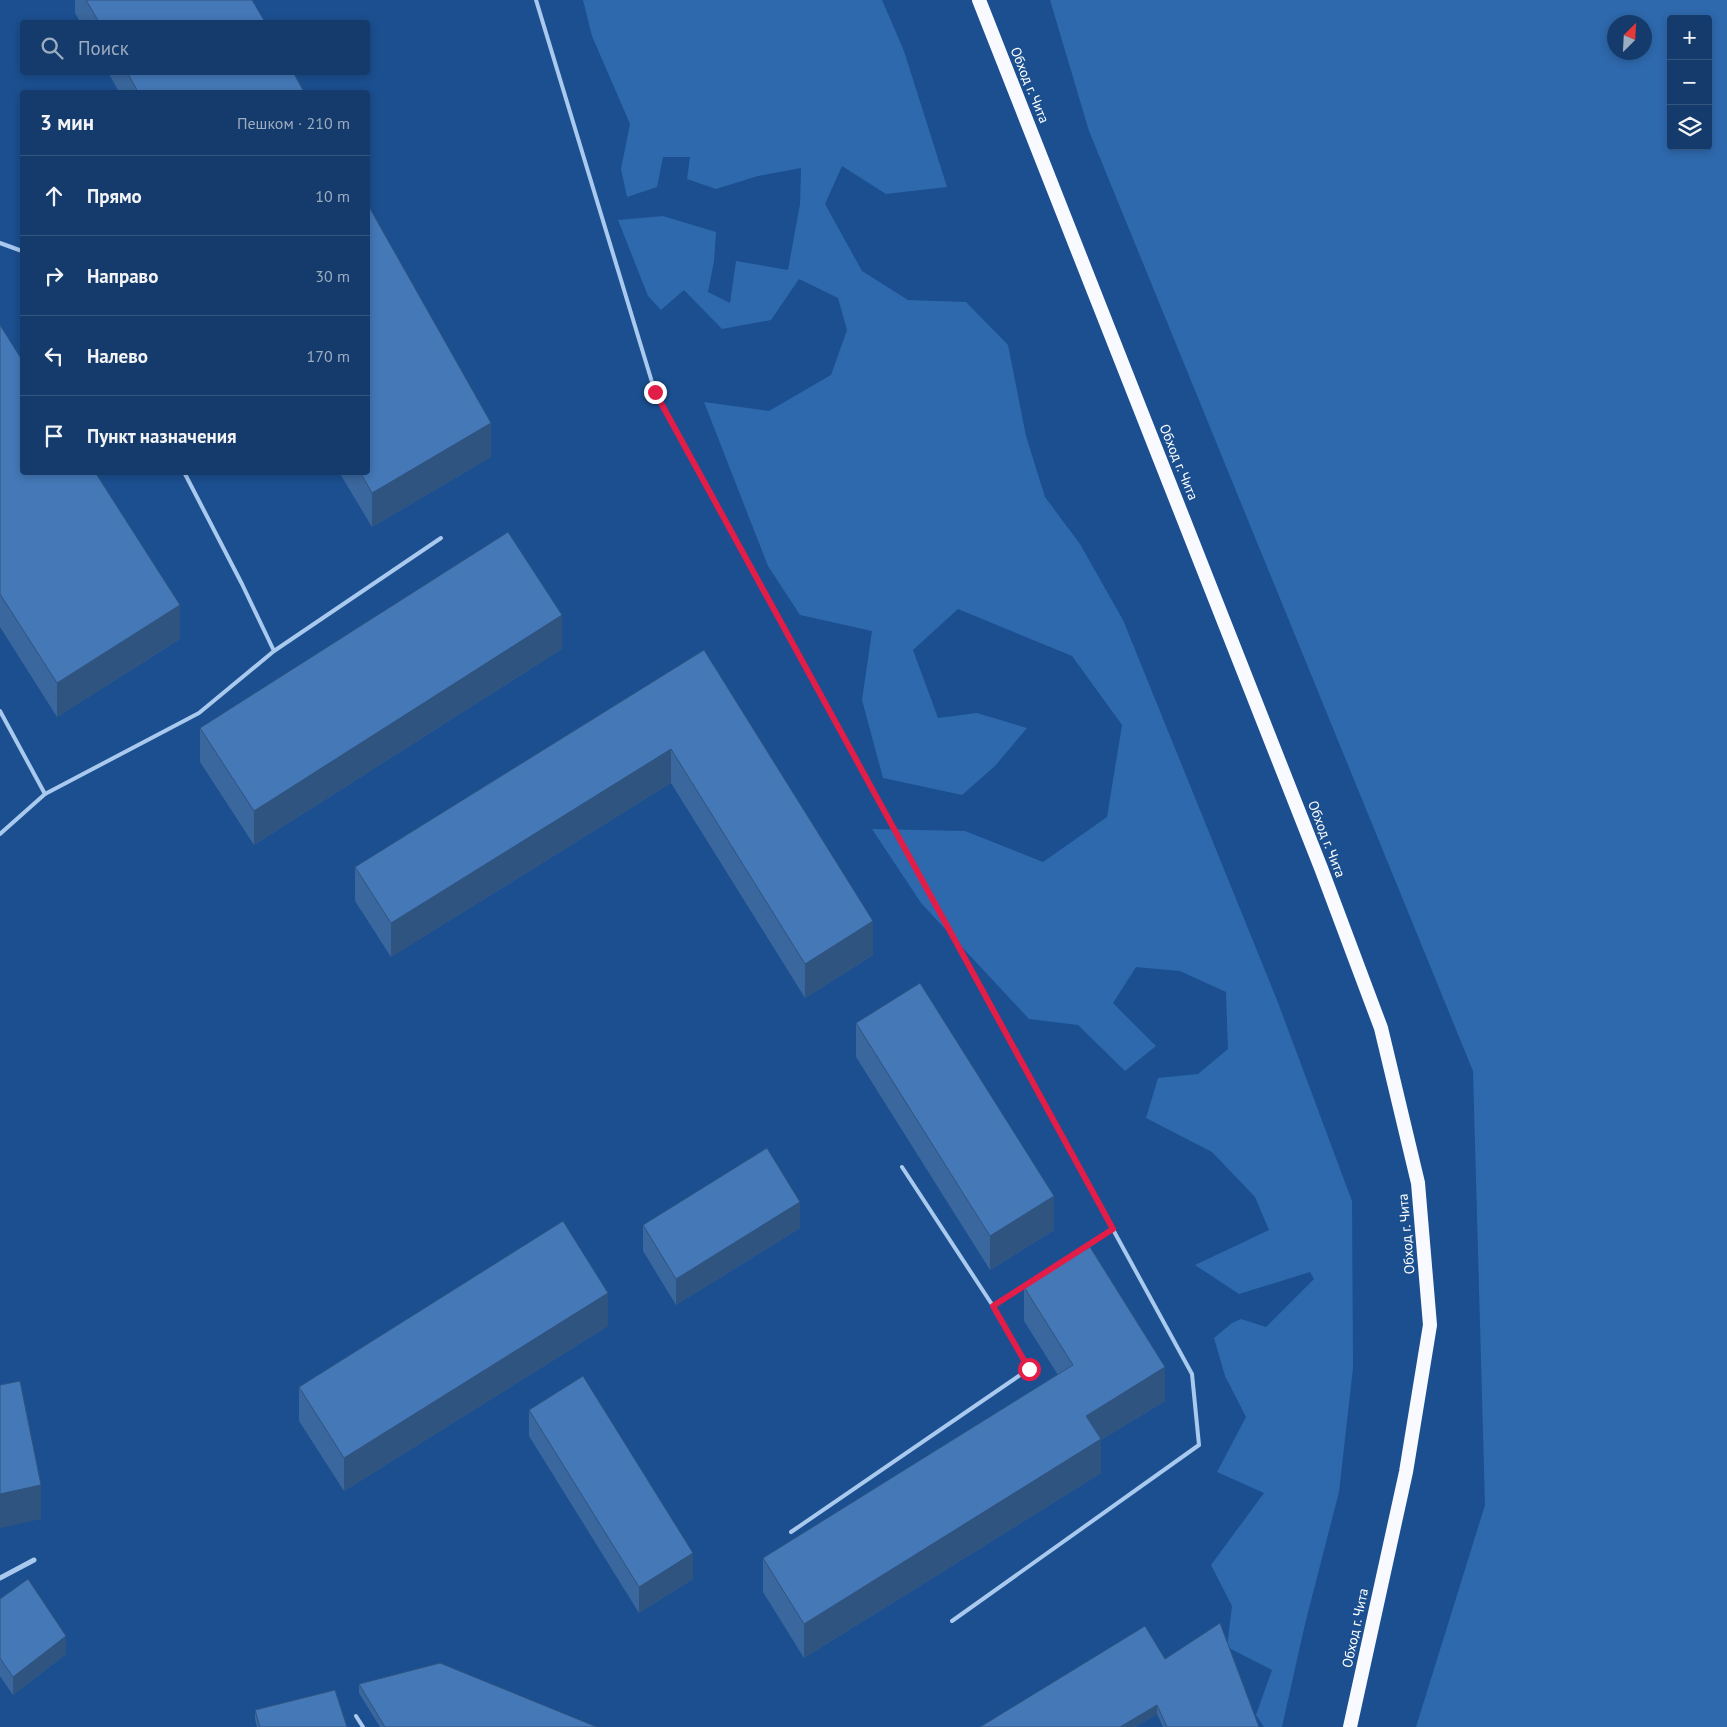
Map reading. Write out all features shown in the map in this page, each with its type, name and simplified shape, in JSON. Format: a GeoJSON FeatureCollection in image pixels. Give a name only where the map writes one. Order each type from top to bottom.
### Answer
{"type":"FeatureCollection","features":[{"type":"Feature","properties":{"kind":"highway","name":"Обход г. Чита"},"geometry":{"type":"LineString","coordinates":[[979,0],[1321,868],[1377,1019],[1418,1184],[1430,1325],[1406,1472],[1350,1727]]}},
{"type":"Feature","properties":{"kind":"street"},"geometry":{"type":"LineString","coordinates":[[0,1578],[34,1560]]}},
{"type":"Feature","properties":{"kind":"lane"},"geometry":{"type":"LineString","coordinates":[[536,0],[655,392],[1192,1374],[1199,1445],[952,1621]]}},
{"type":"Feature","properties":{"kind":"lane"},"geometry":{"type":"LineString","coordinates":[[0,242],[20,250]]}},
{"type":"Feature","properties":{"kind":"lane"},"geometry":{"type":"LineString","coordinates":[[186,475],[274,651]]}},
{"type":"Feature","properties":{"kind":"lane"},"geometry":{"type":"LineString","coordinates":[[0,834],[45,794],[200,713],[274,651],[441,538]]}},
{"type":"Feature","properties":{"kind":"lane"},"geometry":{"type":"LineString","coordinates":[[0,711],[45,794]]}},
{"type":"Feature","properties":{"kind":"lane"},"geometry":{"type":"LineString","coordinates":[[791,1532],[1029,1369],[993,1306],[902,1167]]}},
{"type":"Feature","properties":{"kind":"lane"},"geometry":{"type":"LineString","coordinates":[[993,1306],[1113,1229]]}},
{"type":"Feature","properties":{"kind":"lane"},"geometry":{"type":"LineString","coordinates":[[356,1716],[363,1727]]}},
{"type":"Feature","properties":{"kind":"shaded area"},"geometry":{"type":"Polygon","coordinates":[[[583,0],[882,0],[904,51],[947,187],[886,194],[842,166],[825,204],[862,271],[908,300],[966,302],[1008,345],[1026,436],[1045,497],[1080,544],[1123,620],[1277,1000],[1352,1201],[1353,1368],[1339,1492],[1305,1624],[1282,1727],[1264,1727],[1256,1715],[1272,1670],[1227,1647],[1232,1606],[1211,1565],[1264,1493],[1217,1472],[1246,1417],[1225,1376],[1214,1338],[1232,1323],[1241,1319],[1266,1327],[1314,1279],[1310,1272],[1239,1294],[1195,1265],[1269,1230],[1255,1197],[1212,1152],[1146,1118],[1158,1078],[1198,1074],[1228,1049],[1226,992],[1180,971],[1136,967],[1113,1003],[1156,1046],[1125,1071],[1078,1025],[1029,1019],[921,903],[872,829],[965,831],[1043,862],[1107,817],[1122,725],[1072,656],[958,609],[913,650],[938,718],[977,713],[1027,728],[995,766],[962,795],[883,778],[862,700],[872,631],[800,615],[768,566],[704,402],[769,411],[831,375],[847,330],[838,298],[799,279],[771,320],[722,329],[684,290],[661,310],[648,296],[618,220],[663,216],[716,232],[714,261],[708,292],[730,303],[736,261],[788,270],[800,204],[801,168],[758,176],[716,189],[687,179],[690,157],[663,157],[657,187],[627,197],[621,169],[630,124],[592,36],[583,0]]]}},
{"type":"Feature","properties":{"kind":"shaded area"},"geometry":{"type":"Polygon","coordinates":[[[1050,0],[1727,0],[1727,1727],[1416,1727],[1485,1505],[1473,1071],[1089,131],[1050,0]]]}},
{"type":"Feature","properties":{"kind":"building"},"geometry":{"type":"Polygon","coordinates":[[[86,0],[252,0],[264,20],[98,20],[86,0]]]}},
{"type":"Feature","properties":{"kind":"building"},"geometry":{"type":"Polygon","coordinates":[[[129,75],[295,75],[303,90],[137,90],[129,75]]]}},
{"type":"Feature","properties":{"kind":"building"},"geometry":{"type":"Polygon","coordinates":[[[370,209],[491,423],[372,493],[362,475],[370,475],[370,209]]]}},
{"type":"Feature","properties":{"kind":"building"},"geometry":{"type":"Polygon","coordinates":[[[0,325],[20,357],[20,475],[97,475],[180,605],[57,683],[0,594],[0,325]]]}},
{"type":"Feature","properties":{"kind":"building"},"geometry":{"type":"Polygon","coordinates":[[[508,532],[562,615],[254,811],[200,728],[508,532]]]}},
{"type":"Feature","properties":{"kind":"building"},"geometry":{"type":"Polygon","coordinates":[[[704,650],[873,921],[805,964],[671,749],[391,923],[355,867],[704,650]]]}},
{"type":"Feature","properties":{"kind":"building"},"geometry":{"type":"Polygon","coordinates":[[[920,983],[1054,1196],[990,1236],[856,1023],[920,983]]]}},
{"type":"Feature","properties":{"kind":"building"},"geometry":{"type":"Polygon","coordinates":[[[767,1148],[800,1202],[676,1279],[643,1225],[767,1148]]]}},
{"type":"Feature","properties":{"kind":"building"},"geometry":{"type":"Polygon","coordinates":[[[563,1221],[608,1293],[344,1458],[299,1387],[563,1221]]]}},
{"type":"Feature","properties":{"kind":"building"},"geometry":{"type":"Polygon","coordinates":[[[1090,1247],[1165,1367],[1086,1416],[1101,1439],[804,1624],[763,1558],[1073,1365],[1024,1287],[1090,1247]]]}},
{"type":"Feature","properties":{"kind":"building"},"geometry":{"type":"Polygon","coordinates":[[[583,1376],[693,1553],[639,1587],[529,1410],[583,1376]]]}},
{"type":"Feature","properties":{"kind":"building"},"geometry":{"type":"Polygon","coordinates":[[[20,1381],[41,1485],[0,1494],[0,1385],[20,1381]]]}},
{"type":"Feature","properties":{"kind":"building"},"geometry":{"type":"Polygon","coordinates":[[[28,1579],[66,1636],[13,1677],[0,1658],[0,1599],[28,1579]]]}},
{"type":"Feature","properties":{"kind":"building"},"geometry":{"type":"Polygon","coordinates":[[[1220,1623],[1259,1727],[1167,1727],[1157,1705],[1120,1727],[980,1727],[1145,1626],[1165,1659],[1220,1623]]]}},
{"type":"Feature","properties":{"kind":"building"},"geometry":{"type":"Polygon","coordinates":[[[440,1663],[597,1727],[385,1727],[359,1684],[440,1663]]]}},
{"type":"Feature","properties":{"kind":"building"},"geometry":{"type":"Polygon","coordinates":[[[335,1690],[347,1727],[260,1727],[255,1710],[335,1690]]]}},
{"type":"Feature","properties":{"kind":"route"},"geometry":{"type":"LineString","coordinates":[[655,392],[1113,1229],[993,1306],[1029,1369]]}}]}
